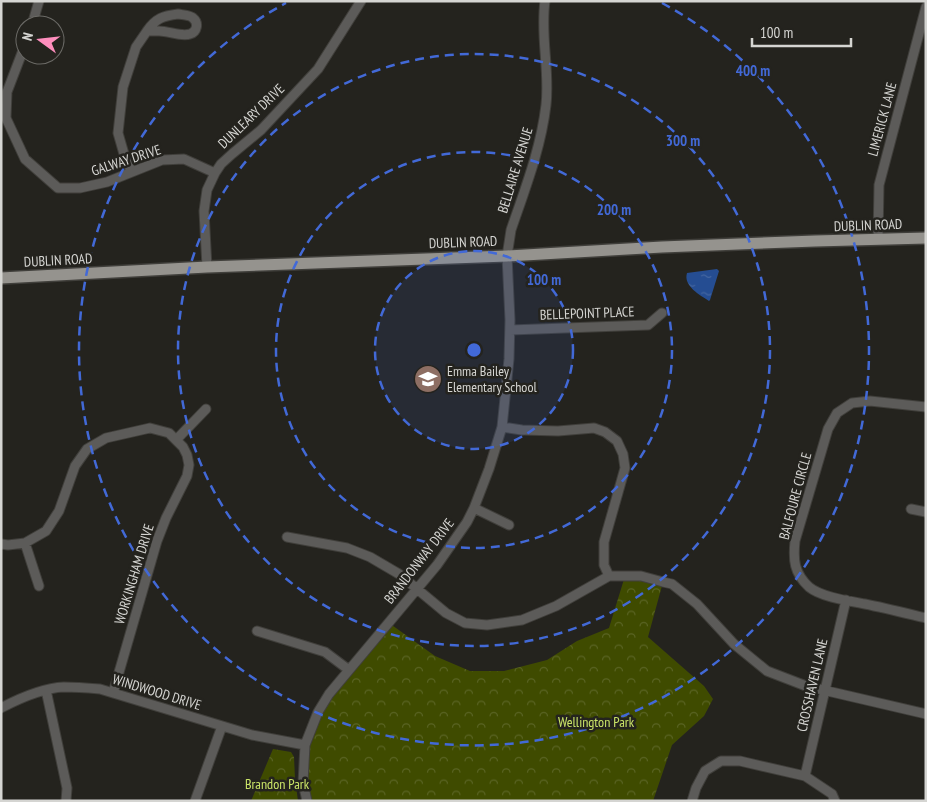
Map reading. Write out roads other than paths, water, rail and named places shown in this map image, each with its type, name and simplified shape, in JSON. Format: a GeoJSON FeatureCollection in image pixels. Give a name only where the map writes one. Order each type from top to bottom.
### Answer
{"type":"FeatureCollection","features":[{"type":"Feature","properties":{"kind":"main road","name":"DUBLIN ROAD"},"geometry":{"type":"LineString","coordinates":[[1,278],[207,267],[508,256],[669,247],[926,238]]}},
{"type":"Feature","properties":{"kind":"street"},"geometry":{"type":"LineString","coordinates":[[35,15],[39,1]]}},
{"type":"Feature","properties":{"kind":"street","name":"DUNLEARY DRIVE"},"geometry":{"type":"LineString","coordinates":[[207,267],[204,211],[207,190],[215,172],[221,164],[261,130],[318,69],[361,1]]}},
{"type":"Feature","properties":{"kind":"street","name":"BELLAIRE AVENUE"},"geometry":{"type":"LineString","coordinates":[[508,256],[508,242],[511,230],[535,159],[546,104],[547,82],[543,35],[545,1]]}},
{"type":"Feature","properties":{"kind":"street","name":"LIMERICK LANE"},"geometry":{"type":"LineString","coordinates":[[878,239],[879,185],[926,7]]}},
{"type":"Feature","properties":{"kind":"street"},"geometry":{"type":"LineString","coordinates":[[132,172],[126,161],[118,133],[122,87],[136,47],[147,31],[152,24],[164,16],[178,14],[189,16],[196,22],[195,31],[191,34],[182,35],[147,31]]}},
{"type":"Feature","properties":{"kind":"street","name":"GALWAY DRIVE"},"geometry":{"type":"LineString","coordinates":[[18,65],[8,92],[4,119],[25,159],[58,188],[80,188],[106,182],[162,160],[184,159],[215,172]]}},
{"type":"Feature","properties":{"kind":"street","name":"BRANDONWAY DRIVE"},"geometry":{"type":"LineString","coordinates":[[307,801],[303,783],[305,745],[318,712],[329,694],[437,566],[467,522],[490,469],[502,427],[508,359],[510,330],[508,256]]}},
{"type":"Feature","properties":{"kind":"street","name":"BELLEPOINT PLACE"},"geometry":{"type":"LineString","coordinates":[[510,330],[648,324],[662,313]]}},
{"type":"Feature","properties":{"kind":"street","name":"BALFOURE CIRCLE"},"geometry":{"type":"LineString","coordinates":[[926,407],[870,401],[852,403],[837,413],[828,429],[795,541],[794,557],[798,574],[817,592],[926,618]]}},
{"type":"Feature","properties":{"kind":"street"},"geometry":{"type":"LineString","coordinates":[[1,544],[25,543],[46,531],[59,511],[75,466],[87,449],[106,438],[150,428],[169,433],[176,440],[206,409]]}},
{"type":"Feature","properties":{"kind":"street"},"geometry":{"type":"LineString","coordinates":[[502,427],[522,430],[558,431],[594,428],[606,432],[617,441],[623,454],[625,468],[604,542],[604,566],[609,576]]}},
{"type":"Feature","properties":{"kind":"street","name":"WORKINGHAM DRIVE"},"geometry":{"type":"LineString","coordinates":[[112,693],[157,541],[187,476],[189,465],[187,455],[183,447],[176,440]]}},
{"type":"Feature","properties":{"kind":"street"},"geometry":{"type":"LineString","coordinates":[[474,508],[509,525]]}},
{"type":"Feature","properties":{"kind":"street"},"geometry":{"type":"LineString","coordinates":[[911,509],[926,512]]}},
{"type":"Feature","properties":{"kind":"street"},"geometry":{"type":"LineString","coordinates":[[288,537],[347,548],[370,557],[400,574],[446,613],[465,623],[487,625],[522,620],[556,606],[609,576],[642,576],[672,584],[697,604],[734,644],[767,671],[806,686],[926,714]]}},
{"type":"Feature","properties":{"kind":"street"},"geometry":{"type":"LineString","coordinates":[[25,543],[39,586]]}},
{"type":"Feature","properties":{"kind":"street","name":"CROSSHAVEN LANE"},"geometry":{"type":"LineString","coordinates":[[805,776],[846,600]]}},
{"type":"Feature","properties":{"kind":"street"},"geometry":{"type":"LineString","coordinates":[[257,631],[325,652],[349,670]]}},
{"type":"Feature","properties":{"kind":"street","name":"WINDWOOD DRIVE"},"geometry":{"type":"LineString","coordinates":[[1,708],[28,695],[46,690],[62,687],[100,689],[252,735],[305,745]]}},
{"type":"Feature","properties":{"kind":"street"},"geometry":{"type":"LineString","coordinates":[[46,690],[67,788],[66,801]]}},
{"type":"Feature","properties":{"kind":"street"},"geometry":{"type":"LineString","coordinates":[[194,801],[222,726]]}},
{"type":"Feature","properties":{"kind":"street"},"geometry":{"type":"LineString","coordinates":[[692,801],[705,771],[721,761],[740,761],[805,776],[832,794],[835,801]]}},
{"type":"Feature","properties":{"kind":"water"},"geometry":{"type":"Polygon","coordinates":[[[717,269],[719,271],[709,301],[690,286],[686,278],[687,273],[717,269]]]}},
{"type":"Feature","properties":{"kind":"place","name":"Emma Bailey Elementary School"},"geometry":{"type":"Point","coordinates":[428,379]}},
{"type":"Feature","properties":{"kind":"park label","name":"Wellington Park"},"geometry":{"type":"Point","coordinates":[596,722]}},
{"type":"Feature","properties":{"kind":"park label","name":"Brandon Park"},"geometry":{"type":"Point","coordinates":[277,784]}}]}
